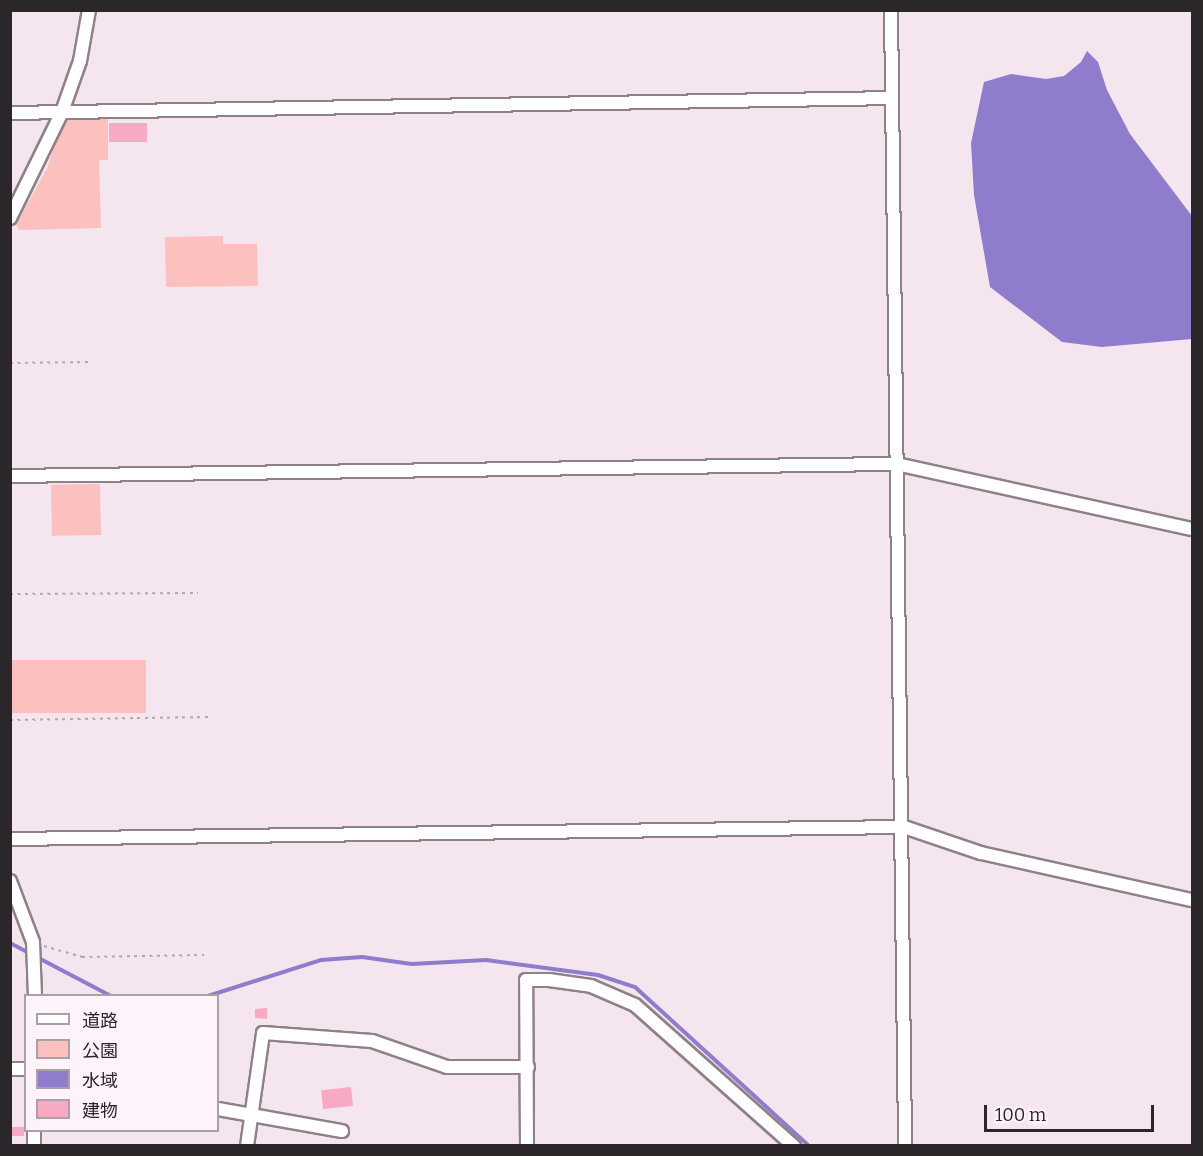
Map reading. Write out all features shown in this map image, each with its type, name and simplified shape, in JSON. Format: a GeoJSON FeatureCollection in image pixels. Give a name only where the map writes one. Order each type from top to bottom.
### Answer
{"type":"FeatureCollection","features":[{"type":"Feature","properties":{"kind":"street"},"geometry":{"type":"LineString","coordinates":[[10,218],[62,112],[80,61],[89,10]]}},
{"type":"Feature","properties":{"kind":"street"},"geometry":{"type":"LineString","coordinates":[[891,10],[896,464],[904,827],[905,1146]]}},
{"type":"Feature","properties":{"kind":"street"},"geometry":{"type":"LineString","coordinates":[[10,112],[892,98]]}},
{"type":"Feature","properties":{"kind":"street"},"geometry":{"type":"LineString","coordinates":[[10,476],[896,464],[1192,529]]}},
{"type":"Feature","properties":{"kind":"street"},"geometry":{"type":"LineString","coordinates":[[10,839],[904,827],[981,853],[1192,900]]}},
{"type":"Feature","properties":{"kind":"street"},"geometry":{"type":"LineString","coordinates":[[10,880],[34,950],[35,994]]}},
{"type":"Feature","properties":{"kind":"street"},"geometry":{"type":"LineString","coordinates":[[526,1146],[528,1067],[526,980],[591,986],[628,1001],[658,1023],[794,1146]]}},
{"type":"Feature","properties":{"kind":"street"},"geometry":{"type":"LineString","coordinates":[[247,1146],[263,1033],[372,1041],[447,1067],[528,1067]]}},
{"type":"Feature","properties":{"kind":"street"},"geometry":{"type":"LineString","coordinates":[[219,1109],[250,1117],[342,1131]]}},
{"type":"Feature","properties":{"kind":"path"},"geometry":{"type":"LineString","coordinates":[[10,363],[92,362]]}},
{"type":"Feature","properties":{"kind":"path"},"geometry":{"type":"LineString","coordinates":[[10,594],[198,593]]}},
{"type":"Feature","properties":{"kind":"path"},"geometry":{"type":"LineString","coordinates":[[10,720],[208,717]]}},
{"type":"Feature","properties":{"kind":"path"},"geometry":{"type":"LineString","coordinates":[[34,950],[82,957],[204,956]]}},
{"type":"Feature","properties":{"kind":"green space"},"geometry":{"type":"Polygon","coordinates":[[[108,117],[108,160],[99,160],[101,228],[19,230],[16,225],[47,168],[64,119],[108,117]]]}},
{"type":"Feature","properties":{"kind":"green space"},"geometry":{"type":"Polygon","coordinates":[[[223,236],[223,244],[257,244],[258,286],[166,287],[165,237],[223,236]]]}},
{"type":"Feature","properties":{"kind":"green space"},"geometry":{"type":"Polygon","coordinates":[[[100,484],[101,535],[52,536],[51,485],[100,484]]]}},
{"type":"Feature","properties":{"kind":"green space"},"geometry":{"type":"Polygon","coordinates":[[[11,660],[146,660],[146,713],[11,713],[11,660]]]}},
{"type":"Feature","properties":{"kind":"water"},"geometry":{"type":"Polygon","coordinates":[[[1087,51],[1098,62],[1107,90],[1130,134],[1192,216],[1192,339],[1102,347],[1062,342],[990,287],[974,195],[971,143],[984,82],[1011,74],[1046,79],[1064,76],[1081,62],[1087,51]]]}},
{"type":"Feature","properties":{"kind":"building"},"geometry":{"type":"Polygon","coordinates":[[[109,123],[147,123],[147,142],[109,142],[109,123]]]}},
{"type":"Feature","properties":{"kind":"building"},"geometry":{"type":"Polygon","coordinates":[[[267,1008],[267,1019],[255,1018],[255,1009],[267,1008]]]}},
{"type":"Feature","properties":{"kind":"building"},"geometry":{"type":"Polygon","coordinates":[[[351,1087],[353,1106],[323,1109],[321,1090],[351,1087]]]}},
{"type":"Feature","properties":{"kind":"building"},"geometry":{"type":"Polygon","coordinates":[[[10,1127],[24,1127],[24,1136],[10,1136],[10,1127]]]}},
{"type":"Feature","properties":{"kind":"waterway"},"geometry":{"type":"LineString","coordinates":[[10,943],[107,994]]}},
{"type":"Feature","properties":{"kind":"waterway"},"geometry":{"type":"LineString","coordinates":[[214,994],[321,960],[362,957],[412,964],[486,960],[598,975],[635,987],[809,1146]]}}]}
